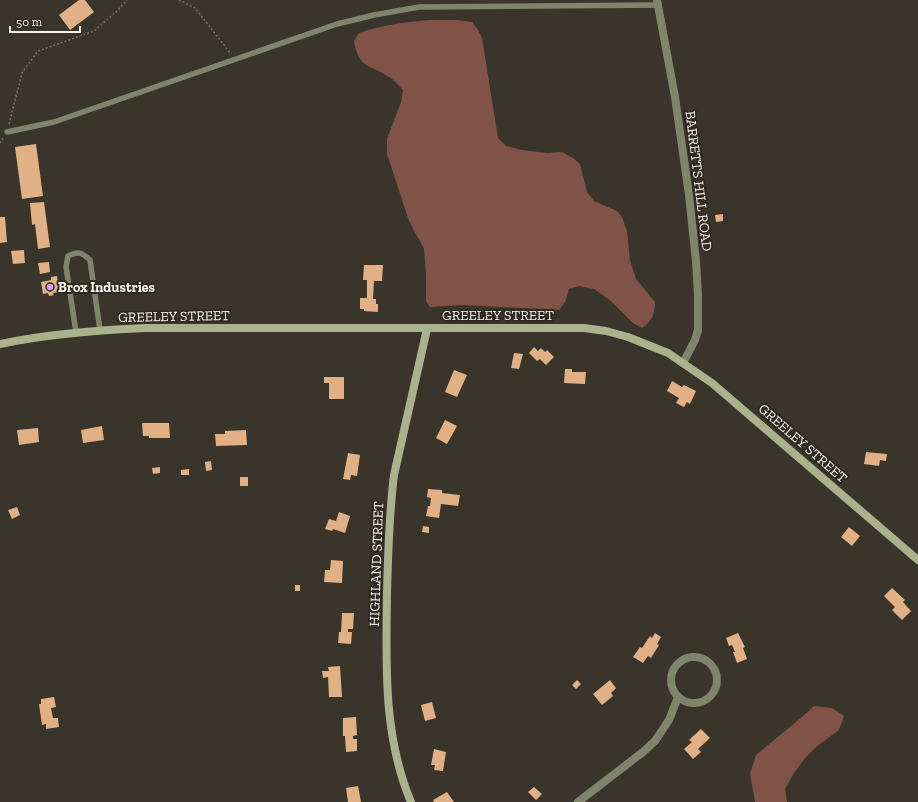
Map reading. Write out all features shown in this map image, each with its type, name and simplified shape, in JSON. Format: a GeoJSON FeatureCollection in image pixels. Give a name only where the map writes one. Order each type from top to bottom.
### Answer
{"type":"FeatureCollection","features":[{"type":"Feature","properties":{"kind":"street","name":"BARRETTS HILL ROAD"},"geometry":{"type":"LineString","coordinates":[[658,2],[675,97],[689,195],[697,268],[698,330],[695,340],[683,363]]}},
{"type":"Feature","properties":{"kind":"street","name":"GREELEY STREET"},"geometry":{"type":"LineString","coordinates":[[0,344],[76,332],[182,328],[427,329],[519,327],[584,328],[606,331],[628,337],[668,353],[712,383],[741,406],[918,560]]}},
{"type":"Feature","properties":{"kind":"street","name":"HIGHLAND STREET"},"geometry":{"type":"LineString","coordinates":[[411,802],[396,760],[390,716],[386,650],[388,541],[394,475],[427,329]]}},
{"type":"Feature","properties":{"kind":"street"},"geometry":{"type":"LineString","coordinates":[[693,656],[708,661],[716,673],[717,681],[711,694],[706,699],[692,703],[684,701],[678,697],[673,691],[671,676],[674,668],[679,662],[685,658],[693,656]]}},
{"type":"Feature","properties":{"kind":"street"},"geometry":{"type":"LineString","coordinates":[[578,802],[655,741],[669,720],[678,697]]}},
{"type":"Feature","properties":{"kind":"lane"},"geometry":{"type":"LineString","coordinates":[[7,132],[54,122],[337,24],[374,14],[419,7],[658,2]]}},
{"type":"Feature","properties":{"kind":"lane"},"geometry":{"type":"LineString","coordinates":[[76,332],[66,267],[68,256],[75,253],[82,253],[90,260],[100,330]]}},
{"type":"Feature","properties":{"kind":"path"},"geometry":{"type":"LineString","coordinates":[[0,143],[7,132],[22,73],[38,51],[94,31],[127,0]]}},
{"type":"Feature","properties":{"kind":"path"},"geometry":{"type":"LineString","coordinates":[[179,0],[195,8],[236,59]]}},
{"type":"Feature","properties":{"kind":"shaded area"},"geometry":{"type":"Polygon","coordinates":[[[430,20],[456,20],[472,22],[478,30],[482,38],[498,138],[506,146],[522,150],[547,153],[562,152],[573,158],[580,164],[587,192],[594,201],[617,211],[622,217],[627,231],[630,260],[636,279],[655,302],[652,317],[645,326],[642,328],[633,323],[611,301],[594,289],[579,286],[569,289],[565,302],[559,310],[463,305],[430,307],[426,301],[424,249],[409,221],[387,154],[387,139],[401,102],[403,90],[385,74],[367,66],[363,62],[356,51],[354,41],[359,33],[367,30],[394,24],[430,20]]]}},
{"type":"Feature","properties":{"kind":"shaded area"},"geometry":{"type":"Polygon","coordinates":[[[814,706],[832,708],[844,716],[839,730],[816,747],[805,758],[794,773],[785,789],[787,802],[755,802],[750,774],[756,755],[814,706]]]}},
{"type":"Feature","properties":{"kind":"building"},"geometry":{"type":"Polygon","coordinates":[[[79,0],[85,0],[94,12],[70,30],[59,15],[79,0]]]}},
{"type":"Feature","properties":{"kind":"building"},"geometry":{"type":"Polygon","coordinates":[[[36,144],[43,196],[22,199],[15,147],[36,144]]]}},
{"type":"Feature","properties":{"kind":"building"},"geometry":{"type":"Polygon","coordinates":[[[44,202],[50,247],[38,249],[35,224],[32,225],[30,203],[44,202]]]}},
{"type":"Feature","properties":{"kind":"building"},"geometry":{"type":"Polygon","coordinates":[[[723,214],[723,221],[716,222],[715,215],[723,214]]]}},
{"type":"Feature","properties":{"kind":"building"},"geometry":{"type":"Polygon","coordinates":[[[0,217],[5,217],[7,242],[0,243],[0,217]]]}},
{"type":"Feature","properties":{"kind":"building"},"geometry":{"type":"Polygon","coordinates":[[[24,250],[25,263],[13,264],[11,251],[24,250]]]}},
{"type":"Feature","properties":{"kind":"building"},"geometry":{"type":"Polygon","coordinates":[[[49,262],[50,272],[40,274],[38,263],[49,262]]]}},
{"type":"Feature","properties":{"kind":"building"},"geometry":{"type":"Polygon","coordinates":[[[364,265],[383,265],[382,281],[374,281],[373,299],[376,299],[376,304],[378,304],[378,312],[364,311],[364,309],[360,309],[360,298],[367,298],[367,280],[363,280],[364,265]]]}},
{"type":"Feature","properties":{"kind":"building","name":"Brox Industries"},"geometry":{"type":"Polygon","coordinates":[[[57,276],[59,292],[53,293],[54,295],[49,296],[48,293],[43,294],[41,282],[51,280],[51,277],[57,276]]]}},
{"type":"Feature","properties":{"kind":"building"},"geometry":{"type":"Polygon","coordinates":[[[534,347],[538,351],[541,348],[545,352],[547,350],[554,357],[546,365],[540,359],[537,361],[529,353],[534,347]]]}},
{"type":"Feature","properties":{"kind":"building"},"geometry":{"type":"Polygon","coordinates":[[[514,353],[523,354],[519,369],[511,368],[514,353]]]}},
{"type":"Feature","properties":{"kind":"building"},"geometry":{"type":"Polygon","coordinates":[[[565,369],[572,369],[572,372],[586,372],[585,384],[564,383],[565,369]]]}},
{"type":"Feature","properties":{"kind":"building"},"geometry":{"type":"Polygon","coordinates":[[[454,370],[467,375],[457,397],[445,392],[454,370]]]}},
{"type":"Feature","properties":{"kind":"building"},"geometry":{"type":"Polygon","coordinates":[[[324,377],[344,377],[344,399],[329,399],[329,383],[324,383],[324,377]]]}},
{"type":"Feature","properties":{"kind":"building"},"geometry":{"type":"Polygon","coordinates":[[[672,381],[682,387],[684,385],[696,391],[690,404],[687,402],[684,407],[676,403],[679,398],[667,391],[672,381]]]}},
{"type":"Feature","properties":{"kind":"building"},"geometry":{"type":"Polygon","coordinates":[[[445,420],[457,426],[447,444],[436,438],[445,420]]]}},
{"type":"Feature","properties":{"kind":"building"},"geometry":{"type":"Polygon","coordinates":[[[142,423],[169,423],[170,438],[149,438],[149,436],[143,436],[142,423]]]}},
{"type":"Feature","properties":{"kind":"building"},"geometry":{"type":"Polygon","coordinates":[[[102,426],[104,440],[83,443],[81,430],[102,426]]]}},
{"type":"Feature","properties":{"kind":"building"},"geometry":{"type":"Polygon","coordinates":[[[38,428],[39,442],[19,445],[17,430],[38,428]]]}},
{"type":"Feature","properties":{"kind":"building"},"geometry":{"type":"Polygon","coordinates":[[[246,430],[247,445],[216,446],[215,434],[225,434],[225,431],[246,430]]]}},
{"type":"Feature","properties":{"kind":"building"},"geometry":{"type":"Polygon","coordinates":[[[866,452],[887,454],[886,461],[880,460],[879,466],[864,464],[866,452]]]}},
{"type":"Feature","properties":{"kind":"building"},"geometry":{"type":"Polygon","coordinates":[[[348,453],[360,455],[357,476],[351,475],[350,480],[343,479],[348,453]]]}},
{"type":"Feature","properties":{"kind":"building"},"geometry":{"type":"Polygon","coordinates":[[[211,461],[212,470],[206,471],[205,462],[211,461]]]}},
{"type":"Feature","properties":{"kind":"building"},"geometry":{"type":"Polygon","coordinates":[[[160,467],[160,473],[153,474],[152,468],[160,467]]]}},
{"type":"Feature","properties":{"kind":"building"},"geometry":{"type":"Polygon","coordinates":[[[189,469],[189,475],[181,475],[181,470],[189,469]]]}},
{"type":"Feature","properties":{"kind":"building"},"geometry":{"type":"Polygon","coordinates":[[[240,477],[248,477],[248,486],[240,486],[240,477]]]}},
{"type":"Feature","properties":{"kind":"building"},"geometry":{"type":"Polygon","coordinates":[[[428,489],[442,490],[442,493],[460,495],[458,506],[441,504],[439,518],[426,516],[431,498],[427,497],[428,489]]]}},
{"type":"Feature","properties":{"kind":"building"},"geometry":{"type":"Polygon","coordinates":[[[17,507],[20,515],[12,519],[8,510],[17,507]]]}},
{"type":"Feature","properties":{"kind":"building"},"geometry":{"type":"Polygon","coordinates":[[[339,512],[350,516],[345,533],[333,529],[332,531],[325,529],[329,519],[336,521],[339,512]]]}},
{"type":"Feature","properties":{"kind":"building"},"geometry":{"type":"Polygon","coordinates":[[[423,526],[429,527],[429,533],[422,532],[423,526]]]}},
{"type":"Feature","properties":{"kind":"building"},"geometry":{"type":"Polygon","coordinates":[[[849,527],[860,536],[852,546],[841,537],[849,527]]]}},
{"type":"Feature","properties":{"kind":"building"},"geometry":{"type":"Polygon","coordinates":[[[331,560],[343,561],[342,583],[324,582],[325,570],[330,570],[331,560]]]}},
{"type":"Feature","properties":{"kind":"building"},"geometry":{"type":"Polygon","coordinates":[[[295,585],[300,585],[300,591],[295,591],[295,585]]]}},
{"type":"Feature","properties":{"kind":"building"},"geometry":{"type":"Polygon","coordinates":[[[892,588],[905,600],[903,602],[911,611],[902,620],[892,610],[895,607],[884,596],[892,588]]]}},
{"type":"Feature","properties":{"kind":"building"},"geometry":{"type":"Polygon","coordinates":[[[342,613],[354,613],[353,629],[348,629],[348,632],[352,632],[351,644],[338,643],[339,632],[341,632],[342,613]]]}},
{"type":"Feature","properties":{"kind":"building"},"geometry":{"type":"Polygon","coordinates":[[[655,633],[661,637],[657,644],[659,645],[651,658],[648,656],[643,663],[633,657],[640,647],[642,648],[650,636],[652,638],[655,633]]]}},
{"type":"Feature","properties":{"kind":"building"},"geometry":{"type":"Polygon","coordinates":[[[738,633],[745,647],[743,648],[747,659],[737,663],[732,645],[729,646],[726,638],[738,633]]]}},
{"type":"Feature","properties":{"kind":"building"},"geometry":{"type":"Polygon","coordinates":[[[340,666],[342,697],[329,697],[328,677],[323,678],[322,671],[329,671],[328,667],[340,666]]]}},
{"type":"Feature","properties":{"kind":"building"},"geometry":{"type":"Polygon","coordinates":[[[577,680],[581,684],[576,689],[572,685],[577,680]]]}},
{"type":"Feature","properties":{"kind":"building"},"geometry":{"type":"Polygon","coordinates":[[[610,680],[616,688],[611,693],[613,696],[602,705],[593,694],[610,680]]]}},
{"type":"Feature","properties":{"kind":"building"},"geometry":{"type":"Polygon","coordinates":[[[54,697],[56,707],[51,708],[53,718],[58,718],[59,727],[46,729],[46,724],[42,725],[39,704],[41,704],[41,699],[54,697]]]}},
{"type":"Feature","properties":{"kind":"building"},"geometry":{"type":"Polygon","coordinates":[[[432,702],[436,718],[425,721],[421,705],[432,702]]]}},
{"type":"Feature","properties":{"kind":"building"},"geometry":{"type":"Polygon","coordinates":[[[356,717],[357,735],[353,736],[353,739],[357,739],[357,751],[346,752],[345,736],[343,736],[343,718],[356,717]]]}},
{"type":"Feature","properties":{"kind":"building"},"geometry":{"type":"Polygon","coordinates":[[[701,729],[710,738],[698,749],[701,752],[693,759],[684,749],[692,742],[689,740],[701,729]]]}},
{"type":"Feature","properties":{"kind":"building"},"geometry":{"type":"Polygon","coordinates":[[[434,749],[446,752],[443,771],[434,770],[435,765],[431,765],[434,749]]]}},
{"type":"Feature","properties":{"kind":"building"},"geometry":{"type":"Polygon","coordinates":[[[358,786],[361,802],[348,802],[346,788],[358,786]]]}},
{"type":"Feature","properties":{"kind":"building"},"geometry":{"type":"Polygon","coordinates":[[[534,787],[542,794],[536,800],[528,792],[534,787]]]}},
{"type":"Feature","properties":{"kind":"building"},"geometry":{"type":"Polygon","coordinates":[[[447,792],[454,802],[434,802],[433,800],[447,792]]]}},
{"type":"Feature","properties":{"kind":"place","name":"Brox Industries"},"geometry":{"type":"Point","coordinates":[50,287]}}]}
